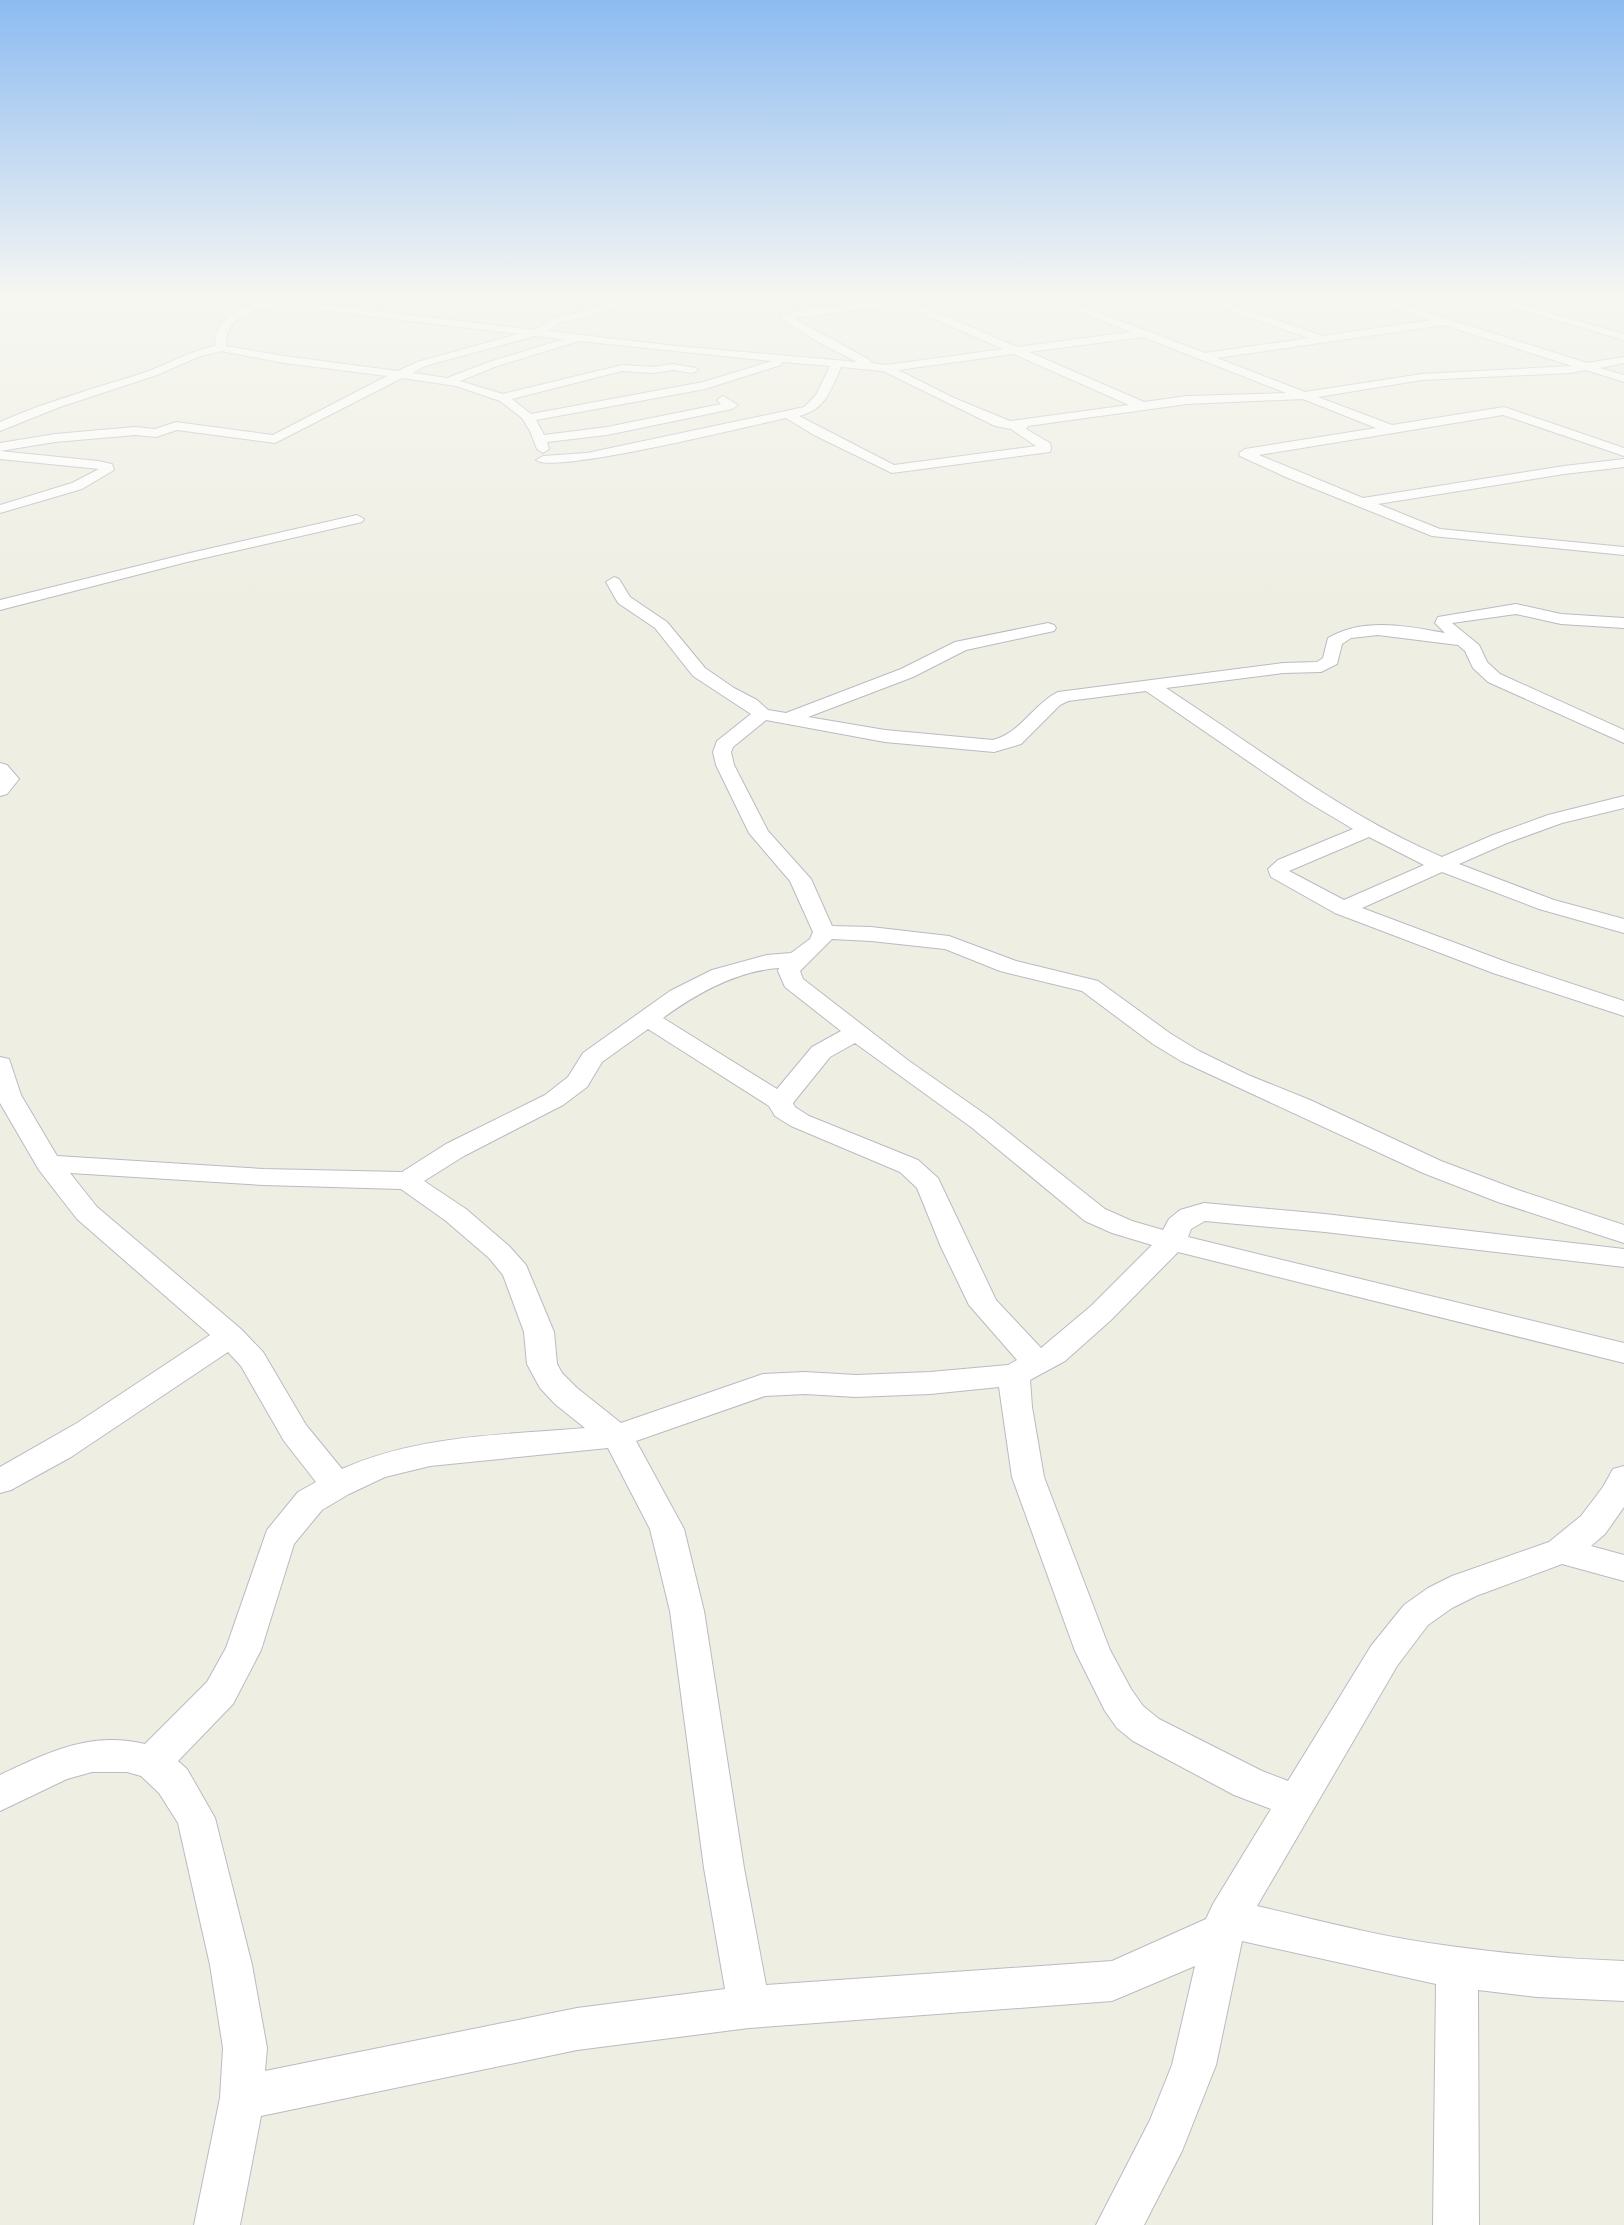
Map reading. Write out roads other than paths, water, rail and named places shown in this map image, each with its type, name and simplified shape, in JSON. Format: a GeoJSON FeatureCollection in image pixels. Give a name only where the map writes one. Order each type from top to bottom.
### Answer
{"type":"FeatureCollection","features":[{"type":"Feature","properties":{"kind":"street"},"geometry":{"type":"LineString","coordinates":[[1,426],[72,398]]}},
{"type":"Feature","properties":{"kind":"street"},"geometry":{"type":"LineString","coordinates":[[0,447],[55,438],[135,431],[156,433],[176,426],[272,440],[352,398]]}},
{"type":"Feature","properties":{"kind":"street"},"geometry":{"type":"LineString","coordinates":[[501,398],[523,406],[542,450]]}},
{"type":"Feature","properties":{"kind":"street"},"geometry":{"type":"LineString","coordinates":[[529,418],[639,398]]}},
{"type":"Feature","properties":{"kind":"street"},"geometry":{"type":"LineString","coordinates":[[681,398],[694,402],[737,398]]}},
{"type":"Feature","properties":{"kind":"street"},"geometry":{"type":"LineString","coordinates":[[542,450],[587,457],[808,410],[819,398]]}},
{"type":"Feature","properties":{"kind":"street"},"geometry":{"type":"LineString","coordinates":[[945,398],[999,423],[1023,425],[1142,406],[1214,398]]}},
{"type":"Feature","properties":{"kind":"street"},"geometry":{"type":"LineString","coordinates":[[1123,398],[1142,406]]}},
{"type":"Feature","properties":{"kind":"street"},"geometry":{"type":"LineString","coordinates":[[1307,398],[1388,428]]}},
{"type":"Feature","properties":{"kind":"street"},"geometry":{"type":"LineString","coordinates":[[542,450],[619,429],[732,405],[723,400]]}},
{"type":"Feature","properties":{"kind":"street"},"geometry":{"type":"LineString","coordinates":[[1624,452],[1511,412],[1498,411],[1245,453],[1437,533],[1624,551]]}},
{"type":"Feature","properties":{"kind":"street"},"geometry":{"type":"LineString","coordinates":[[788,414],[818,432],[892,469],[1045,449],[1045,446],[1017,429],[1023,425]]}},
{"type":"Feature","properties":{"kind":"street"},"geometry":{"type":"LineString","coordinates":[[1,426],[55,438],[135,445]]}},
{"type":"Feature","properties":{"kind":"street"},"geometry":{"type":"LineString","coordinates":[[619,429],[629,434],[628,448]]}},
{"type":"Feature","properties":{"kind":"street"},"geometry":{"type":"LineString","coordinates":[[0,455],[98,465],[106,467],[107,470],[77,486],[0,509]]}},
{"type":"Feature","properties":{"kind":"street"},"geometry":{"type":"LineString","coordinates":[[1361,503],[1624,463]]}},
{"type":"Feature","properties":{"kind":"street"},"geometry":{"type":"LineString","coordinates":[[1586,467],[1614,478]]}},
{"type":"Feature","properties":{"kind":"street"},"geometry":{"type":"LineString","coordinates":[[0,605],[186,558],[357,519]]}},
{"type":"Feature","properties":{"kind":"street"},"geometry":{"type":"LineString","coordinates":[[614,582],[624,600],[661,625],[699,672],[762,714],[885,736],[994,746],[1014,740],[1054,701],[1077,694],[1283,668],[1321,667],[1331,660],[1334,642],[1339,637],[1360,631],[1378,630],[1465,641]]}},
{"type":"Feature","properties":{"kind":"street"},"geometry":{"type":"LineString","coordinates":[[1624,623],[1561,619],[1516,609],[1444,620],[1443,623],[1473,649],[1479,664],[1494,678],[1624,737]]}},
{"type":"Feature","properties":{"kind":"street"},"geometry":{"type":"LineString","coordinates":[[789,718],[907,673],[961,646],[1048,628]]}},
{"type":"Feature","properties":{"kind":"street"},"geometry":{"type":"LineString","coordinates":[[1148,684],[1234,740],[1322,803],[1439,864],[1554,906],[1624,926]]}},
{"type":"Feature","properties":{"kind":"street"},"geometry":{"type":"LineString","coordinates":[[410,1182],[412,1177],[455,1150],[554,1100],[578,1082],[592,1058],[678,996],[720,975],[767,962],[794,960],[823,938],[824,932],[800,879],[759,833],[725,765],[724,745],[762,714]]}},
{"type":"Feature","properties":{"kind":"street"},"geometry":{"type":"LineString","coordinates":[[0,769],[9,779],[0,790]]}},
{"type":"Feature","properties":{"kind":"street"},"geometry":{"type":"LineString","coordinates":[[1343,908],[1439,864],[1555,819],[1624,802]]}},
{"type":"Feature","properties":{"kind":"street"},"geometry":{"type":"LineString","coordinates":[[1371,829],[1285,864],[1278,869],[1278,873],[1343,908],[1501,968],[1624,1010]]}},
{"type":"Feature","properties":{"kind":"street"},"geometry":{"type":"LineString","coordinates":[[824,932],[871,934],[949,943],[1008,966],[1090,986],[1162,1039],[1190,1056],[1239,1080],[1301,1105],[1454,1176],[1624,1234]]}},
{"type":"Feature","properties":{"kind":"street"},"geometry":{"type":"LineString","coordinates":[[794,960],[789,971],[793,982],[857,1033],[980,1122],[1095,1215],[1122,1227],[1172,1242],[1624,1353]]}},
{"type":"Feature","properties":{"kind":"street"},"geometry":{"type":"LineString","coordinates":[[649,1019],[780,1102],[784,1111],[800,1121],[909,1166],[929,1184],[955,1247],[984,1305],[1026,1370],[1016,1407],[1028,1477],[1093,1651],[1118,1700],[1130,1717],[1146,1730],[1248,1782],[1296,1801]]}},
{"type":"Feature","properties":{"kind":"street"},"geometry":{"type":"LineString","coordinates":[[780,1102],[821,1052],[857,1033]]}},
{"type":"Feature","properties":{"kind":"street"},"geometry":{"type":"LineString","coordinates":[[0,1064],[8,1095],[48,1164],[87,1213],[230,1336],[252,1359],[295,1433],[337,1485]]}},
{"type":"Feature","properties":{"kind":"street"},"geometry":{"type":"LineString","coordinates":[[48,1164],[263,1177],[410,1182]]}},
{"type":"Feature","properties":{"kind":"street"},"geometry":{"type":"LineString","coordinates":[[410,1182],[412,1186],[456,1215],[499,1252],[516,1272],[539,1332],[542,1364],[551,1380],[566,1396],[617,1436],[667,1529],[687,1611],[724,1868],[749,2007]]}},
{"type":"Feature","properties":{"kind":"street"},"geometry":{"type":"LineString","coordinates":[[152,1762],[220,1693],[243,1650],[279,1539],[310,1501],[337,1485],[377,1467],[430,1454],[617,1436],[763,1385],[805,1383],[856,1386],[930,1383],[1026,1370],[1054,1354],[1101,1313],[1172,1242],[1179,1226],[1190,1216],[1204,1212],[1624,1258]]}},
{"type":"Feature","properties":{"kind":"street"},"geometry":{"type":"LineString","coordinates":[[0,1481],[94,1426],[230,1336]]}},
{"type":"Feature","properties":{"kind":"street"},"geometry":{"type":"LineString","coordinates":[[1119,2225],[1166,2135],[1194,2065],[1225,1925],[1296,1801],[1384,1656],[1416,1616],[1440,1598],[1464,1586],[1561,1551],[1593,1524],[1616,1495],[1624,1478]]}},
{"type":"Feature","properties":{"kind":"street"},"geometry":{"type":"LineString","coordinates":[[1561,1551],[1624,1568]]}},
{"type":"Feature","properties":{"kind":"street"},"geometry":{"type":"LineString","coordinates":[[0,1794],[59,1765],[92,1756],[127,1756],[152,1762],[173,1781],[196,1818],[231,1965],[245,2048],[242,2098],[217,2225]]}},
{"type":"Feature","properties":{"kind":"street"},"geometry":{"type":"LineString","coordinates":[[242,2098],[577,2029],[749,2007],[837,2002],[1046,1983],[1112,1981],[1147,1968],[1225,1925],[1457,1966],[1622,1984]]}},
{"type":"Feature","properties":{"kind":"street"},"geometry":{"type":"LineString","coordinates":[[1456,2225],[1457,1966]]}}]}
